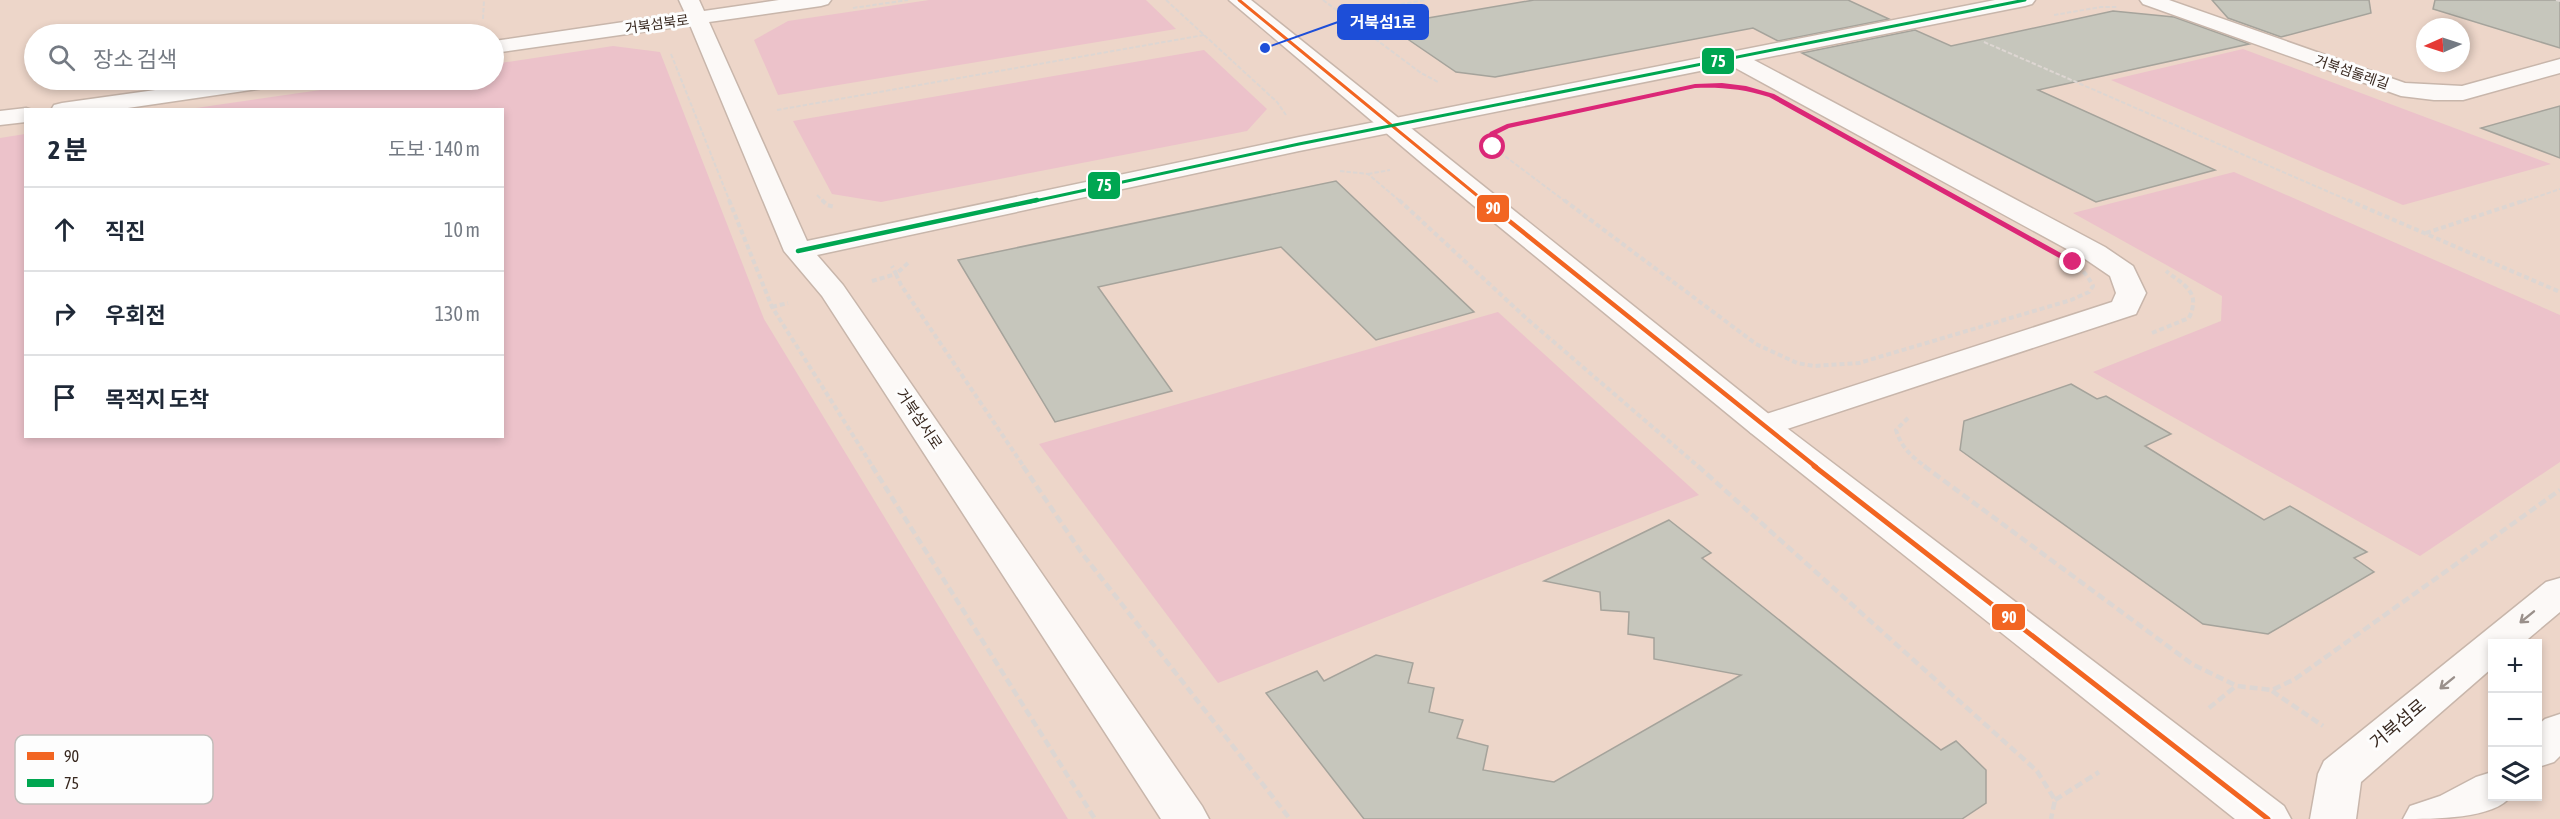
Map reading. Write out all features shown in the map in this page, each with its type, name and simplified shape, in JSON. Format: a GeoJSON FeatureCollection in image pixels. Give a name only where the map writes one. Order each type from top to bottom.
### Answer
{"type":"FeatureCollection","features":[{"type":"Feature","properties":{"kind":"street","name":"거북섬북로"},"geometry":{"type":"LineString","coordinates":[[504,45],[692,9],[821,0]]}},
{"type":"Feature","properties":{"kind":"street"},"geometry":{"type":"LineString","coordinates":[[1239,0],[1763,426],[2268,819]]}},
{"type":"Feature","properties":{"kind":"street"},"geometry":{"type":"LineString","coordinates":[[798,252],[1276,149],[2025,0]]}},
{"type":"Feature","properties":{"kind":"street","name":"거북섬둘레길"},"geometry":{"type":"LineString","coordinates":[[2150,0],[2401,89],[2434,93],[2463,93],[2560,66]]}},
{"type":"Feature","properties":{"kind":"street","name":"거북섬서로"},"geometry":{"type":"LineString","coordinates":[[692,9],[707,36],[798,252],[833,291],[1186,819]]}},
{"type":"Feature","properties":{"kind":"street"},"geometry":{"type":"LineString","coordinates":[[1736,59],[2095,253],[2123,272],[2131,293],[2125,308],[1763,426]]}},
{"type":"Feature","properties":{"kind":"street"},"geometry":{"type":"LineString","coordinates":[[76,108],[201,90]]}},
{"type":"Feature","properties":{"kind":"street"},"geometry":{"type":"LineString","coordinates":[[0,118],[24,115]]}},
{"type":"Feature","properties":{"kind":"street","name":"거북섬로"},"geometry":{"type":"LineString","coordinates":[[2501,639],[2560,591]]}},
{"type":"Feature","properties":{"kind":"street","name":"거북섬로"},"geometry":{"type":"LineString","coordinates":[[2333,819],[2340,774],[2488,650]]}},
{"type":"Feature","properties":{"kind":"street"},"geometry":{"type":"LineString","coordinates":[[2541,747],[2560,731]]}},
{"type":"Feature","properties":{"kind":"street"},"geometry":{"type":"LineString","coordinates":[[2426,819],[2454,811],[2488,793]]}},
{"type":"Feature","properties":{"kind":"path"},"geometry":{"type":"LineString","coordinates":[[851,8],[908,0]]}},
{"type":"Feature","properties":{"kind":"path"},"geometry":{"type":"LineString","coordinates":[[1166,0],[1285,110],[1284,121]]}},
{"type":"Feature","properties":{"kind":"path"},"geometry":{"type":"LineString","coordinates":[[1323,0],[1421,73],[1445,84]]}},
{"type":"Feature","properties":{"kind":"path"},"geometry":{"type":"LineString","coordinates":[[1342,14],[1426,0]]}},
{"type":"Feature","properties":{"kind":"path"},"geometry":{"type":"LineString","coordinates":[[2048,16],[2101,7],[2122,7]]}},
{"type":"Feature","properties":{"kind":"path"},"geometry":{"type":"LineString","coordinates":[[773,100],[777,110],[1204,35]]}},
{"type":"Feature","properties":{"kind":"path"},"geometry":{"type":"LineString","coordinates":[[1977,39],[2560,292]]}},
{"type":"Feature","properties":{"kind":"path"},"geometry":{"type":"LineString","coordinates":[[670,51],[772,307],[1095,819]]}},
{"type":"Feature","properties":{"kind":"path"},"geometry":{"type":"LineString","coordinates":[[1722,85],[1761,92],[1771,95],[2085,270],[2093,285],[2089,292],[2071,300],[1859,363],[1814,366],[1797,363],[1756,344],[1497,151],[1490,145],[1490,140],[1492,134],[1507,126],[1695,86],[1722,85]]}},
{"type":"Feature","properties":{"kind":"path"},"geometry":{"type":"LineString","coordinates":[[1368,174],[1397,168]]}},
{"type":"Feature","properties":{"kind":"path"},"geometry":{"type":"LineString","coordinates":[[1329,172],[1353,171],[1368,174],[1379,181],[1526,318],[1743,505],[2037,771],[2055,800],[2051,819]]}},
{"type":"Feature","properties":{"kind":"path"},"geometry":{"type":"LineString","coordinates":[[2425,234],[2560,189]]}},
{"type":"Feature","properties":{"kind":"path"},"geometry":{"type":"LineString","coordinates":[[815,194],[827,205],[840,209]]}},
{"type":"Feature","properties":{"kind":"path"},"geometry":{"type":"LineString","coordinates":[[871,281],[897,274],[911,259]]}},
{"type":"Feature","properties":{"kind":"path"},"geometry":{"type":"LineString","coordinates":[[2147,335],[2189,318],[2195,305],[2192,292],[2163,269]]}},
{"type":"Feature","properties":{"kind":"path"},"geometry":{"type":"LineString","coordinates":[[897,274],[901,285],[1081,552],[1290,819]]}},
{"type":"Feature","properties":{"kind":"path"},"geometry":{"type":"LineString","coordinates":[[772,307],[788,303]]}},
{"type":"Feature","properties":{"kind":"path"},"geometry":{"type":"LineString","coordinates":[[1909,417],[1896,430],[1899,441],[1913,458],[2192,664],[2237,686],[2272,690],[2323,726]]}},
{"type":"Feature","properties":{"kind":"path"},"geometry":{"type":"LineString","coordinates":[[2272,690],[2295,680],[2560,490]]}},
{"type":"Feature","properties":{"kind":"path"},"geometry":{"type":"LineString","coordinates":[[2209,708],[2237,686]]}},
{"type":"Feature","properties":{"kind":"path"},"geometry":{"type":"LineString","coordinates":[[2055,800],[2099,772]]}},
{"type":"Feature","properties":{"kind":"shaded area"},"geometry":{"type":"Polygon","coordinates":[[[929,0],[1146,0],[1176,29],[778,95],[754,40],[788,21],[929,0]]]}},
{"type":"Feature","properties":{"kind":"shaded area"},"geometry":{"type":"Polygon","coordinates":[[[613,46],[660,52],[764,319],[1068,819],[0,819],[0,138],[24,134],[24,438],[504,438],[504,108],[196,108],[321,90],[504,90],[504,62],[613,46]]]}},
{"type":"Feature","properties":{"kind":"shaded area"},"geometry":{"type":"Polygon","coordinates":[[[2243,49],[2551,164],[2403,205],[2111,80],[2243,49]]]}},
{"type":"Feature","properties":{"kind":"shaded area"},"geometry":{"type":"Polygon","coordinates":[[[1204,50],[1267,109],[1247,131],[881,202],[832,194],[793,121],[1204,50]]]}},
{"type":"Feature","properties":{"kind":"shaded area"},"geometry":{"type":"Polygon","coordinates":[[[2234,172],[2560,315],[2560,462],[2420,556],[2093,372],[2221,321],[2222,296],[2073,213],[2234,172]]]}},
{"type":"Feature","properties":{"kind":"shaded area"},"geometry":{"type":"Polygon","coordinates":[[[1498,312],[1699,495],[1218,683],[1039,444],[1498,312]]]}},
{"type":"Feature","properties":{"kind":"building"},"geometry":{"type":"Polygon","coordinates":[[[1534,0],[1848,0],[1889,19],[1778,41],[1753,28],[1495,77],[1456,72],[1387,25],[1534,0]]]}},
{"type":"Feature","properties":{"kind":"building"},"geometry":{"type":"Polygon","coordinates":[[[2212,0],[2369,0],[2371,13],[2281,37],[2228,18],[2212,0]]]}},
{"type":"Feature","properties":{"kind":"building"},"geometry":{"type":"Polygon","coordinates":[[[2435,0],[2560,0],[2560,48],[2470,20],[2470,18],[2462,18],[2433,9],[2435,0]]]}},
{"type":"Feature","properties":{"kind":"building"},"geometry":{"type":"Polygon","coordinates":[[[2113,11],[2174,17],[2249,44],[2038,90],[2215,170],[2096,202],[1802,53],[1915,30],[1951,46],[2113,11]]]}},
{"type":"Feature","properties":{"kind":"building"},"geometry":{"type":"Polygon","coordinates":[[[2560,106],[2560,158],[2481,128],[2560,106]]]}},
{"type":"Feature","properties":{"kind":"building"},"geometry":{"type":"Polygon","coordinates":[[[1336,181],[1474,312],[1376,340],[1281,247],[1098,287],[1172,391],[1055,422],[958,260],[1336,181]]]}},
{"type":"Feature","properties":{"kind":"building"},"geometry":{"type":"Polygon","coordinates":[[[2071,384],[2097,399],[2106,396],[2171,434],[2145,446],[2264,520],[2290,506],[2367,552],[2354,558],[2374,572],[2268,634],[2203,624],[1960,450],[1964,421],[2071,384]]]}},
{"type":"Feature","properties":{"kind":"building"},"geometry":{"type":"Polygon","coordinates":[[[1669,520],[1711,553],[1702,558],[1941,750],[1956,741],[1986,770],[1986,803],[1962,819],[1364,819],[1266,693],[1317,671],[1324,681],[1376,655],[1413,663],[1408,683],[1434,688],[1429,712],[1463,720],[1457,738],[1488,746],[1483,770],[1554,782],[1741,675],[1654,659],[1654,638],[1628,634],[1629,612],[1601,610],[1600,592],[1544,581],[1669,520]]]}},
{"type":"Feature","properties":{"kind":"transit line","name":"90"},"geometry":{"type":"LineString","coordinates":[[1239,0],[1763,426],[2268,819]]}},
{"type":"Feature","properties":{"kind":"transit line","name":"75"},"geometry":{"type":"LineString","coordinates":[[798,251],[1299,144],[2025,0]]}},
{"type":"Feature","properties":{"kind":"place","name":"거북섬1로"},"geometry":{"type":"Point","coordinates":[1265,48]}},
{"type":"Feature","properties":{"kind":"route"},"geometry":{"type":"LineString","coordinates":[[1493,147],[1490,145],[1492,134],[1507,126],[1695,86],[1708,84],[1746,88],[1771,95],[2073,262]]}}]}
